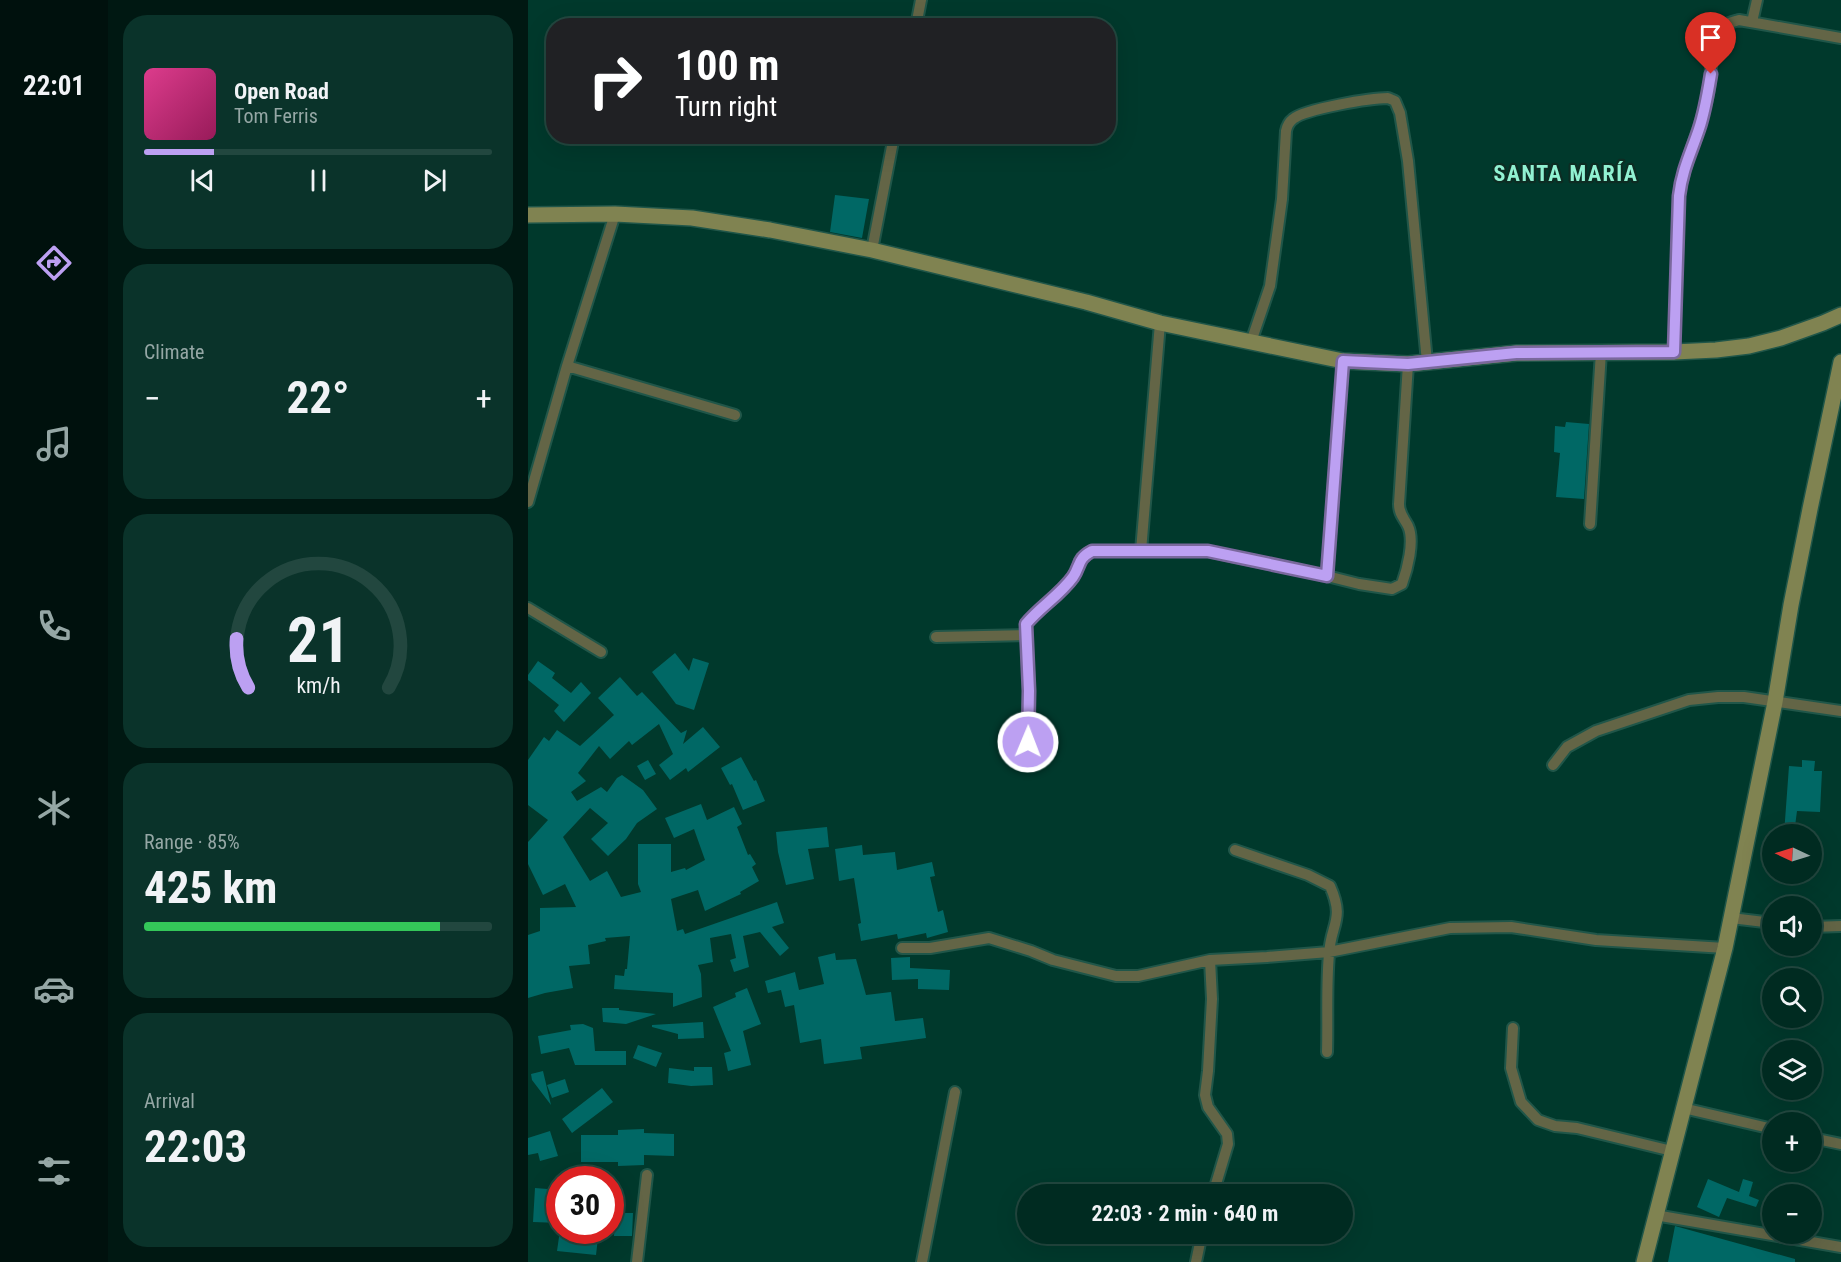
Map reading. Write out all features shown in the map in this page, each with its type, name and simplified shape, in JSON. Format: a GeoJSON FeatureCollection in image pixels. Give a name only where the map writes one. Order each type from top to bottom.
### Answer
{"type":"FeatureCollection","features":[{"type":"Feature","properties":{"kind":"street"},"geometry":{"type":"LineString","coordinates":[[918,18],[921,0]]}},
{"type":"Feature","properties":{"kind":"street"},"geometry":{"type":"LineString","coordinates":[[1752,22],[1757,0]]}},
{"type":"Feature","properties":{"kind":"street"},"geometry":{"type":"LineString","coordinates":[[1674,352],[1679,196],[1682,175],[1700,127],[1717,34],[1725,24],[1739,21],[1841,38]]}},
{"type":"Feature","properties":{"kind":"street"},"geometry":{"type":"LineString","coordinates":[[1251,342],[1270,286],[1282,199],[1288,124],[1294,118],[1309,112],[1343,104],[1388,98],[1395,101],[1400,113],[1408,161],[1427,362]]}},
{"type":"Feature","properties":{"kind":"street"},"geometry":{"type":"LineString","coordinates":[[872,250],[892,144]]}},
{"type":"Feature","properties":{"kind":"street"},"geometry":{"type":"LineString","coordinates":[[528,215],[615,214],[692,218],[760,228],[872,250],[1086,302],[1160,323],[1343,361],[1408,364],[1516,353],[1716,350],[1749,346],[1781,338],[1841,315]]}},
{"type":"Feature","properties":{"kind":"street"},"geometry":{"type":"LineString","coordinates":[[528,502],[567,366],[615,214]]}},
{"type":"Feature","properties":{"kind":"street"},"geometry":{"type":"LineString","coordinates":[[1141,551],[1160,323]]}},
{"type":"Feature","properties":{"kind":"street"},"geometry":{"type":"LineString","coordinates":[[1590,524],[1601,352]]}},
{"type":"Feature","properties":{"kind":"street"},"geometry":{"type":"LineString","coordinates":[[1327,576],[1343,361]]}},
{"type":"Feature","properties":{"kind":"street"},"geometry":{"type":"LineString","coordinates":[[1644,1262],[1725,948],[1775,702],[1791,605],[1841,362]]}},
{"type":"Feature","properties":{"kind":"street"},"geometry":{"type":"LineString","coordinates":[[1028,742],[1029,691],[1026,624],[1069,582],[1083,556],[1092,551],[1208,551],[1359,584],[1392,589],[1402,584],[1411,542],[1408,526],[1401,515],[1399,504],[1408,364]]}},
{"type":"Feature","properties":{"kind":"street"},"geometry":{"type":"LineString","coordinates":[[567,366],[735,415]]}},
{"type":"Feature","properties":{"kind":"street"},"geometry":{"type":"LineString","coordinates":[[528,608],[601,652]]}},
{"type":"Feature","properties":{"kind":"street"},"geometry":{"type":"LineString","coordinates":[[936,637],[1025,635]]}},
{"type":"Feature","properties":{"kind":"street"},"geometry":{"type":"LineString","coordinates":[[1553,765],[1567,747],[1596,731],[1689,700],[1744,697],[1841,711]]}},
{"type":"Feature","properties":{"kind":"street"},"geometry":{"type":"LineString","coordinates":[[1235,850],[1308,875],[1330,886],[1337,906],[1337,921],[1329,952],[1327,1052]]}},
{"type":"Feature","properties":{"kind":"street"},"geometry":{"type":"LineString","coordinates":[[1731,918],[1762,922]]}},
{"type":"Feature","properties":{"kind":"street"},"geometry":{"type":"LineString","coordinates":[[1822,927],[1841,926]]}},
{"type":"Feature","properties":{"kind":"street"},"geometry":{"type":"LineString","coordinates":[[902,948],[930,948],[989,938],[1053,960],[1116,976],[1138,976],[1210,960],[1329,952],[1450,928],[1511,927],[1596,940],[1725,948]]}},
{"type":"Feature","properties":{"kind":"street"},"geometry":{"type":"LineString","coordinates":[[1210,960],[1212,999],[1205,1095],[1208,1107],[1227,1134],[1228,1144],[1216,1184]]}},
{"type":"Feature","properties":{"kind":"street"},"geometry":{"type":"LineString","coordinates":[[1513,1028],[1511,1068],[1521,1102],[1538,1120],[1555,1126],[1577,1128],[1672,1151]]}},
{"type":"Feature","properties":{"kind":"street"},"geometry":{"type":"LineString","coordinates":[[922,1262],[956,1092]]}},
{"type":"Feature","properties":{"kind":"street"},"geometry":{"type":"LineString","coordinates":[[1683,1108],[1762,1126]]}},
{"type":"Feature","properties":{"kind":"street"},"geometry":{"type":"LineString","coordinates":[[1822,1140],[1841,1144]]}},
{"type":"Feature","properties":{"kind":"street"},"geometry":{"type":"LineString","coordinates":[[638,1262],[647,1175]]}},
{"type":"Feature","properties":{"kind":"street"},"geometry":{"type":"LineString","coordinates":[[1655,1215],[1841,1247]]}},
{"type":"Feature","properties":{"kind":"street"},"geometry":{"type":"LineString","coordinates":[[1196,1262],[1200,1244]]}},
{"type":"Feature","properties":{"kind":"building"},"geometry":{"type":"Polygon","coordinates":[[[835,195],[869,199],[862,238],[830,232],[835,195]]]}},
{"type":"Feature","properties":{"kind":"building"},"geometry":{"type":"Polygon","coordinates":[[[1566,422],[1589,424],[1584,499],[1556,497],[1560,453],[1554,452],[1555,426],[1565,427],[1566,422]]]}},
{"type":"Feature","properties":{"kind":"building"},"geometry":{"type":"Polygon","coordinates":[[[675,653],[689,671],[693,658],[709,663],[694,710],[676,704],[652,672],[675,653]]]}},
{"type":"Feature","properties":{"kind":"building"},"geometry":{"type":"Polygon","coordinates":[[[538,661],[555,673],[552,678],[571,693],[581,682],[591,693],[564,722],[554,711],[559,705],[528,680],[528,675],[538,661]]]}},
{"type":"Feature","properties":{"kind":"building"},"geometry":{"type":"Polygon","coordinates":[[[620,677],[637,696],[642,692],[681,733],[687,730],[683,744],[703,727],[720,747],[688,772],[686,768],[670,780],[659,765],[673,754],[659,724],[632,745],[629,741],[610,759],[599,746],[578,773],[586,781],[571,792],[577,801],[601,787],[607,792],[622,775],[643,790],[657,809],[637,823],[626,839],[608,856],[591,839],[608,823],[590,808],[563,837],[590,881],[607,871],[621,897],[641,892],[638,884],[638,844],[671,844],[671,872],[685,868],[686,870],[705,860],[694,829],[674,838],[665,818],[701,804],[707,820],[734,807],[742,824],[737,827],[748,855],[750,854],[756,864],[752,867],[759,881],[740,892],[741,894],[705,911],[698,890],[671,899],[677,931],[683,929],[685,934],[777,902],[784,923],[772,927],[789,948],[780,956],[760,932],[743,936],[749,967],[734,972],[730,960],[736,958],[731,934],[710,938],[713,962],[698,965],[701,974],[702,997],[673,1007],[673,993],[614,989],[615,975],[624,976],[625,969],[627,969],[630,936],[605,938],[606,941],[588,945],[590,964],[569,966],[573,988],[528,998],[528,935],[540,931],[540,908],[576,907],[565,884],[543,895],[528,864],[528,842],[548,820],[528,805],[528,760],[544,737],[549,741],[557,730],[580,746],[614,715],[598,698],[620,677]]]}},
{"type":"Feature","properties":{"kind":"building"},"geometry":{"type":"Polygon","coordinates":[[[741,757],[754,781],[756,780],[765,801],[743,810],[732,784],[730,785],[721,768],[741,757]]]}},
{"type":"Feature","properties":{"kind":"building"},"geometry":{"type":"Polygon","coordinates":[[[648,760],[656,774],[645,780],[637,766],[648,760]]]}},
{"type":"Feature","properties":{"kind":"building"},"geometry":{"type":"Polygon","coordinates":[[[1802,760],[1815,761],[1814,771],[1822,771],[1820,812],[1797,811],[1795,824],[1785,824],[1789,766],[1802,767],[1802,760]]]}},
{"type":"Feature","properties":{"kind":"building"},"geometry":{"type":"Polygon","coordinates":[[[827,827],[829,847],[808,849],[814,879],[786,885],[776,832],[827,827]]]}},
{"type":"Feature","properties":{"kind":"building"},"geometry":{"type":"Polygon","coordinates":[[[862,845],[863,855],[895,852],[897,870],[932,862],[935,876],[930,877],[938,912],[943,910],[948,932],[927,938],[926,933],[898,939],[897,934],[861,941],[858,924],[861,923],[854,878],[839,881],[835,849],[862,845]]]}},
{"type":"Feature","properties":{"kind":"building"},"geometry":{"type":"Polygon","coordinates":[[[835,953],[836,960],[856,959],[866,995],[891,992],[895,1021],[923,1018],[926,1038],[860,1047],[862,1059],[824,1064],[821,1039],[800,1043],[794,1005],[785,1007],[781,990],[768,993],[765,981],[795,972],[799,990],[824,984],[818,957],[835,953]]]}},
{"type":"Feature","properties":{"kind":"building"},"geometry":{"type":"Polygon","coordinates":[[[910,957],[910,968],[950,970],[949,990],[918,989],[918,979],[892,980],[891,958],[910,957]]]}},
{"type":"Feature","properties":{"kind":"building"},"geometry":{"type":"Polygon","coordinates":[[[747,988],[761,1024],[743,1031],[751,1065],[728,1071],[724,1053],[731,1051],[713,1007],[736,997],[735,993],[747,988]]]}},
{"type":"Feature","properties":{"kind":"building"},"geometry":{"type":"Polygon","coordinates":[[[602,1008],[619,1008],[619,1010],[656,1014],[626,1024],[603,1022],[602,1008]]]}},
{"type":"Feature","properties":{"kind":"building"},"geometry":{"type":"Polygon","coordinates":[[[703,1022],[704,1038],[678,1039],[678,1034],[652,1027],[652,1025],[703,1022]]]}},
{"type":"Feature","properties":{"kind":"building"},"geometry":{"type":"Polygon","coordinates":[[[583,1024],[593,1028],[595,1051],[626,1051],[626,1065],[575,1065],[569,1048],[541,1054],[538,1036],[571,1030],[570,1025],[583,1024]]]}},
{"type":"Feature","properties":{"kind":"building"},"geometry":{"type":"Polygon","coordinates":[[[638,1045],[662,1053],[656,1067],[633,1058],[638,1045]]]}},
{"type":"Feature","properties":{"kind":"building"},"geometry":{"type":"Polygon","coordinates":[[[694,1067],[712,1067],[713,1085],[691,1086],[668,1083],[669,1068],[694,1071],[694,1067]]]}},
{"type":"Feature","properties":{"kind":"building"},"geometry":{"type":"Polygon","coordinates":[[[543,1071],[551,1105],[532,1080],[531,1074],[543,1071]]]}},
{"type":"Feature","properties":{"kind":"building"},"geometry":{"type":"Polygon","coordinates":[[[565,1079],[569,1092],[552,1098],[547,1085],[565,1079]]]}},
{"type":"Feature","properties":{"kind":"building"},"geometry":{"type":"Polygon","coordinates":[[[602,1088],[613,1102],[572,1133],[562,1119],[602,1088]]]}},
{"type":"Feature","properties":{"kind":"building"},"geometry":{"type":"Polygon","coordinates":[[[644,1129],[644,1133],[674,1134],[674,1156],[644,1155],[644,1165],[618,1166],[618,1162],[581,1162],[581,1135],[618,1135],[618,1130],[644,1129]]]}},
{"type":"Feature","properties":{"kind":"building"},"geometry":{"type":"Polygon","coordinates":[[[550,1131],[558,1156],[540,1161],[538,1153],[528,1155],[528,1138],[550,1131]]]}},
{"type":"Feature","properties":{"kind":"building"},"geometry":{"type":"Polygon","coordinates":[[[1708,1179],[1739,1192],[1743,1179],[1753,1182],[1749,1196],[1759,1200],[1756,1207],[1727,1198],[1719,1217],[1697,1207],[1708,1179]]]}},
{"type":"Feature","properties":{"kind":"building"},"geometry":{"type":"Polygon","coordinates":[[[535,1188],[546,1189],[546,1222],[533,1222],[535,1188]]]}},
{"type":"Feature","properties":{"kind":"building"},"geometry":{"type":"Polygon","coordinates":[[[624,1213],[633,1213],[632,1236],[624,1236],[624,1213]]]}},
{"type":"Feature","properties":{"kind":"building"},"geometry":{"type":"Polygon","coordinates":[[[1675,1226],[1795,1259],[1795,1262],[1668,1262],[1675,1226]]]}},
{"type":"Feature","properties":{"kind":"building"},"geometry":{"type":"Polygon","coordinates":[[[558,1244],[597,1244],[596,1255],[557,1251],[558,1244]]]}},
{"type":"Feature","properties":{"kind":"district","name":"SANTA MARÍA"},"geometry":{"type":"Point","coordinates":[1566,173]}},
{"type":"Feature","properties":{"kind":"route"},"geometry":{"type":"LineString","coordinates":[[1028,742],[1029,691],[1026,624],[1074,575],[1083,556],[1092,551],[1208,551],[1327,576],[1343,361],[1408,364],[1516,353],[1674,352],[1679,196],[1682,175],[1700,127],[1711,74]]}}]}
